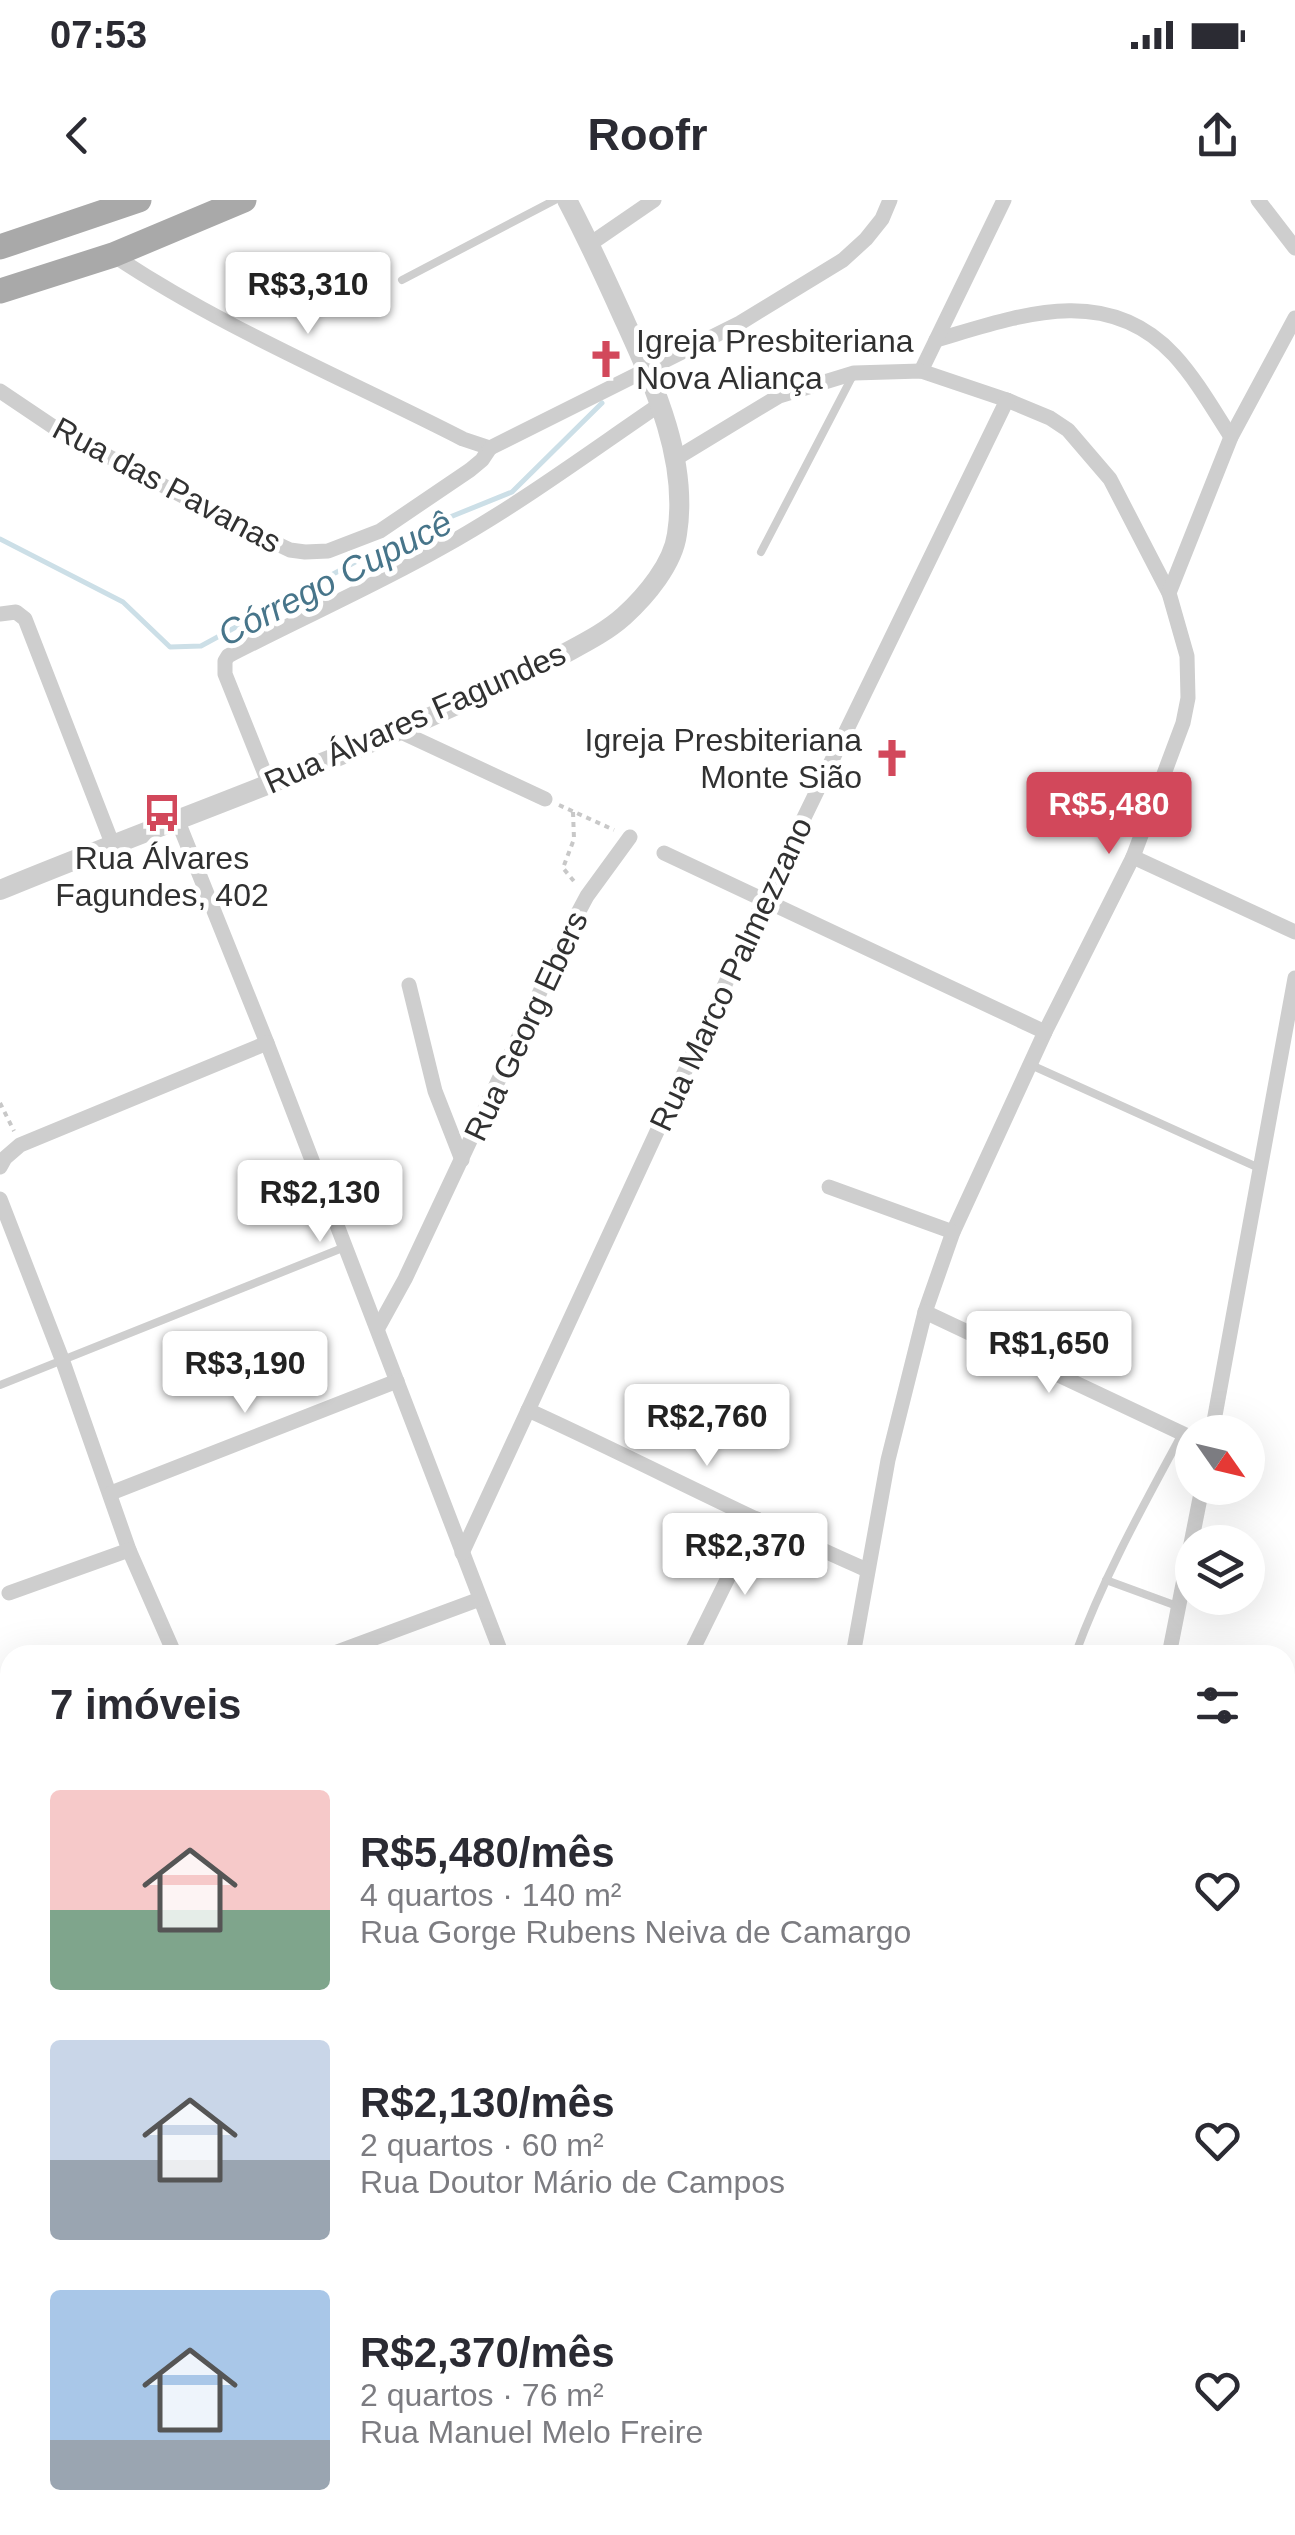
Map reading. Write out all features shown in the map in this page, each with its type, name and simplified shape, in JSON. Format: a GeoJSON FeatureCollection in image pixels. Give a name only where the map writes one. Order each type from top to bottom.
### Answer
{"type":"FeatureCollection","features":[{"type":"Feature","properties":{"kind":"main road"},"geometry":{"type":"LineString","coordinates":[[0,247],[139,200]]}},
{"type":"Feature","properties":{"kind":"main road"},"geometry":{"type":"LineString","coordinates":[[0,291],[113,255],[244,200]]}},
{"type":"Feature","properties":{"kind":"street","name":"Rua Álvares Fagundes"},"geometry":{"type":"LineString","coordinates":[[0,890],[401,732],[595,638],[647,592],[677,539],[675,458],[647,371],[567,200]]}},
{"type":"Feature","properties":{"kind":"street"},"geometry":{"type":"LineString","coordinates":[[590,244],[654,200]]}},
{"type":"Feature","properties":{"kind":"street","name":"Rua das Pavanas"},"geometry":{"type":"LineString","coordinates":[[0,391],[54,428],[278,546],[306,552],[328,550],[380,531],[453,483],[482,460],[490,448],[740,323],[843,260],[882,219],[890,200]]}},
{"type":"Feature","properties":{"kind":"street"},"geometry":{"type":"LineString","coordinates":[[922,371],[1004,200]]}},
{"type":"Feature","properties":{"kind":"street"},"geometry":{"type":"LineString","coordinates":[[1258,200],[1295,248]]}},
{"type":"Feature","properties":{"kind":"street"},"geometry":{"type":"LineString","coordinates":[[113,255],[152,281],[237,326],[463,439],[490,448]]}},
{"type":"Feature","properties":{"kind":"street"},"geometry":{"type":"LineString","coordinates":[[936,340],[1010,318],[1058,311],[1107,313],[1144,330],[1172,354],[1202,390],[1231,437]]}},
{"type":"Feature","properties":{"kind":"street"},"geometry":{"type":"LineString","coordinates":[[1169,593],[1231,437],[1295,318]]}},
{"type":"Feature","properties":{"kind":"street"},"geometry":{"type":"LineString","coordinates":[[675,458],[778,396],[854,372],[922,371],[1007,400],[1068,430],[1110,479],[1169,593],[1187,656],[1188,698],[1177,742],[1133,857],[1045,1032],[953,1232],[925,1312],[888,1460],[855,1645]]}},
{"type":"Feature","properties":{"kind":"street","name":"Rua Marco Palmezzano"},"geometry":{"type":"LineString","coordinates":[[462,1552],[765,898],[1007,400]]}},
{"type":"Feature","properties":{"kind":"street"},"geometry":{"type":"LineString","coordinates":[[268,784],[226,674],[228,656],[438,550],[659,405]]}},
{"type":"Feature","properties":{"kind":"street"},"geometry":{"type":"LineString","coordinates":[[0,614],[16,612],[24,619],[112,843]]}},
{"type":"Feature","properties":{"kind":"street"},"geometry":{"type":"LineString","coordinates":[[401,732],[544,799]]}},
{"type":"Feature","properties":{"kind":"street"},"geometry":{"type":"LineString","coordinates":[[177,819],[498,1645]]}},
{"type":"Feature","properties":{"kind":"street","name":"Rua Georg Ebers"},"geometry":{"type":"LineString","coordinates":[[378,1328],[406,1279],[587,896],[630,838]]}},
{"type":"Feature","properties":{"kind":"street"},"geometry":{"type":"LineString","coordinates":[[664,853],[1045,1032]]}},
{"type":"Feature","properties":{"kind":"street"},"geometry":{"type":"LineString","coordinates":[[1133,857],[1295,932]]}},
{"type":"Feature","properties":{"kind":"street"},"geometry":{"type":"LineString","coordinates":[[1215,1415],[1295,978]]}},
{"type":"Feature","properties":{"kind":"street"},"geometry":{"type":"LineString","coordinates":[[409,984],[435,1091],[462,1160]]}},
{"type":"Feature","properties":{"kind":"street"},"geometry":{"type":"LineString","coordinates":[[0,1167],[20,1144],[267,1044]]}},
{"type":"Feature","properties":{"kind":"street"},"geometry":{"type":"LineString","coordinates":[[829,1187],[953,1232]]}},
{"type":"Feature","properties":{"kind":"street"},"geometry":{"type":"LineString","coordinates":[[0,1200],[129,1550],[171,1645]]}},
{"type":"Feature","properties":{"kind":"street"},"geometry":{"type":"LineString","coordinates":[[925,1312],[1175,1430]]}},
{"type":"Feature","properties":{"kind":"street"},"geometry":{"type":"LineString","coordinates":[[110,1493],[397,1381]]}},
{"type":"Feature","properties":{"kind":"street"},"geometry":{"type":"LineString","coordinates":[[528,1410],[867,1570]]}},
{"type":"Feature","properties":{"kind":"street"},"geometry":{"type":"LineString","coordinates":[[695,1645],[758,1519]]}},
{"type":"Feature","properties":{"kind":"street"},"geometry":{"type":"LineString","coordinates":[[8,1593],[129,1550]]}},
{"type":"Feature","properties":{"kind":"street"},"geometry":{"type":"LineString","coordinates":[[355,1645],[480,1598]]}},
{"type":"Feature","properties":{"kind":"street"},"geometry":{"type":"LineString","coordinates":[[1171,1645],[1176,1615]]}},
{"type":"Feature","properties":{"kind":"lane"},"geometry":{"type":"LineString","coordinates":[[402,280],[555,200]]}},
{"type":"Feature","properties":{"kind":"lane"},"geometry":{"type":"LineString","coordinates":[[761,552],[854,372]]}},
{"type":"Feature","properties":{"kind":"lane"},"geometry":{"type":"LineString","coordinates":[[1030,1064],[1259,1168]]}},
{"type":"Feature","properties":{"kind":"lane"},"geometry":{"type":"LineString","coordinates":[[0,1385],[345,1247]]}},
{"type":"Feature","properties":{"kind":"lane"},"geometry":{"type":"LineString","coordinates":[[1079,1645],[1106,1580],[1175,1457]]}},
{"type":"Feature","properties":{"kind":"lane"},"geometry":{"type":"LineString","coordinates":[[1106,1580],[1175,1605]]}},
{"type":"Feature","properties":{"kind":"path"},"geometry":{"type":"LineString","coordinates":[[544,799],[630,838]]}},
{"type":"Feature","properties":{"kind":"path"},"geometry":{"type":"LineString","coordinates":[[572,811],[574,839],[562,868],[587,896]]}},
{"type":"Feature","properties":{"kind":"path"},"geometry":{"type":"LineString","coordinates":[[0,1102],[20,1144]]}},
{"type":"Feature","properties":{"kind":"waterway","name":"Córrego Cupucê"},"geometry":{"type":"LineString","coordinates":[[0,539],[123,602],[170,647],[201,646],[403,536],[512,492],[602,403]]}},
{"type":"Feature","properties":{"kind":"place","name":"Igreja Presbiteriana Nova Aliança"},"geometry":{"type":"Point","coordinates":[606,359]}},
{"type":"Feature","properties":{"kind":"place","name":"Igreja Presbiteriana Monte Sião"},"geometry":{"type":"Point","coordinates":[892,758]}},
{"type":"Feature","properties":{"kind":"place","name":"Rua Álvares Fagundes, 402"},"geometry":{"type":"Point","coordinates":[162,813]}}]}
